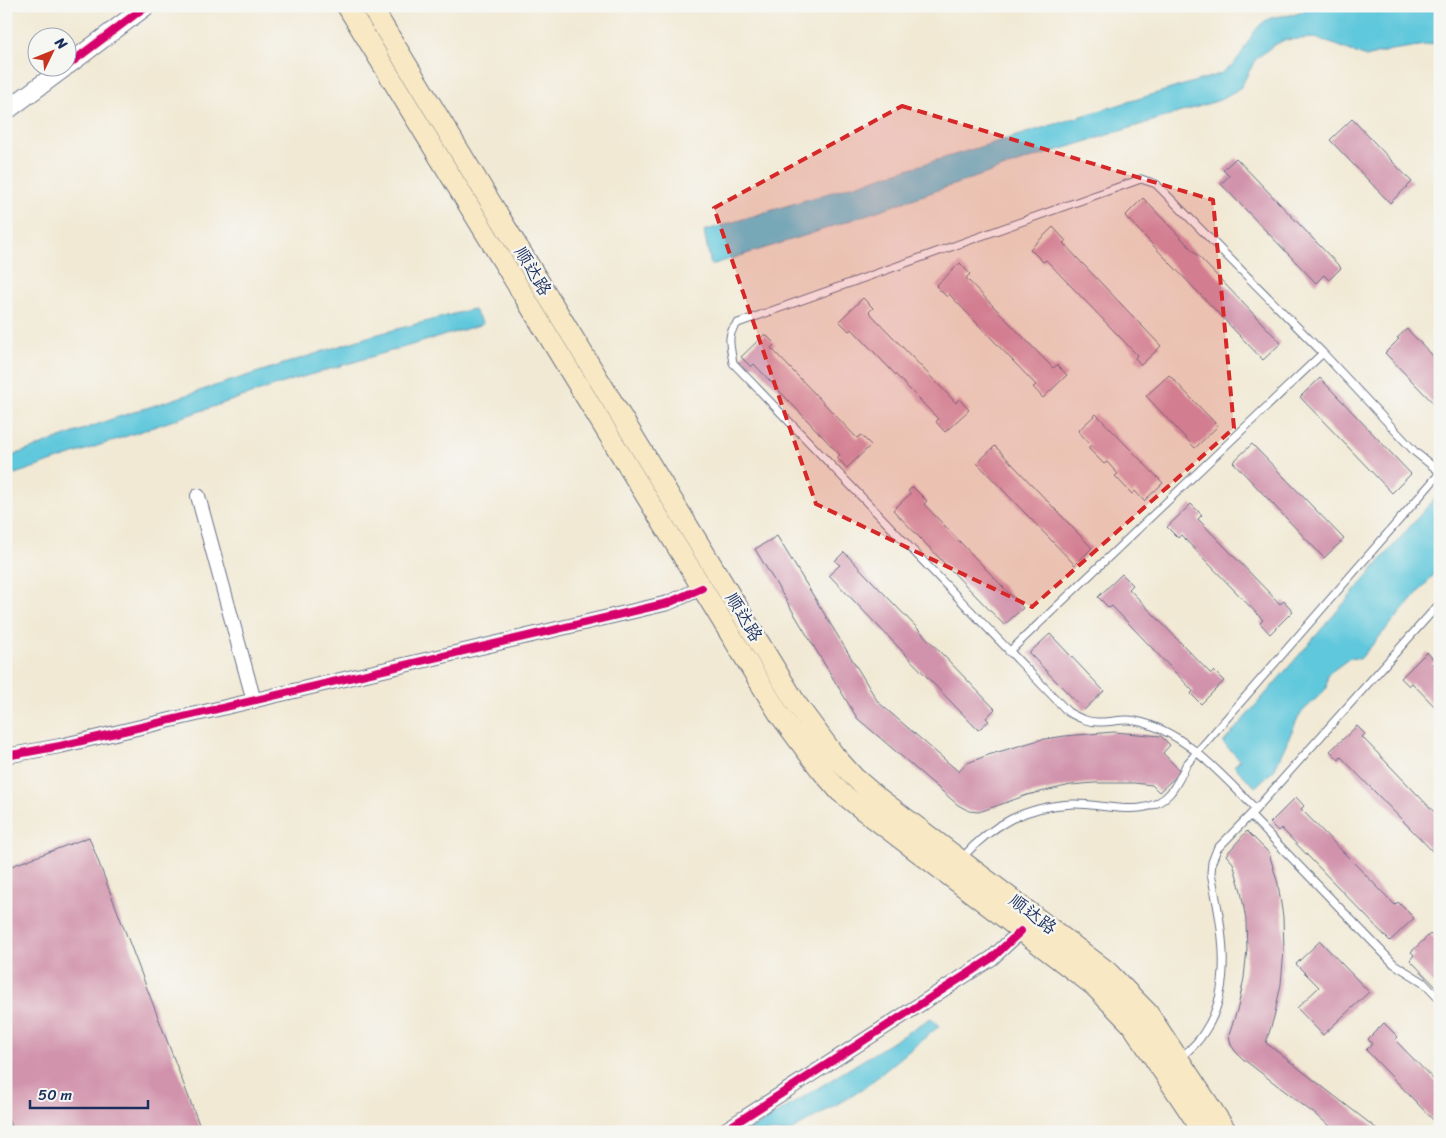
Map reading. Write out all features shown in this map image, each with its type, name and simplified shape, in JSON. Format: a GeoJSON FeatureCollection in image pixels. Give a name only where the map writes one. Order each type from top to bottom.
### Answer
{"type":"FeatureCollection","features":[{"type":"Feature","properties":{"kind":"main road","name":"顺达路"},"geometry":{"type":"LineString","coordinates":[[347,6],[779,714],[820,769],[840,792],[1094,986],[1132,1025],[1203,1132]]}},
{"type":"Feature","properties":{"kind":"main road","name":"顺达路"},"geometry":{"type":"LineString","coordinates":[[371,6],[796,703],[835,756],[854,777],[1108,971],[1148,1013],[1227,1132]]}},
{"type":"Feature","properties":{"kind":"street"},"geometry":{"type":"LineString","coordinates":[[78,57],[146,6]]}},
{"type":"Feature","properties":{"kind":"street"},"geometry":{"type":"LineString","coordinates":[[6,111],[51,78]]}},
{"type":"Feature","properties":{"kind":"street"},"geometry":{"type":"LineString","coordinates":[[198,496],[254,701]]}},
{"type":"Feature","properties":{"kind":"street"},"geometry":{"type":"LineString","coordinates":[[6,756],[60,746],[668,603],[702,588]]}},
{"type":"Feature","properties":{"kind":"street"},"geometry":{"type":"LineString","coordinates":[[722,1132],[992,958],[1021,930]]}},
{"type":"Feature","properties":{"kind":"lane"},"geometry":{"type":"LineString","coordinates":[[960,859],[977,841],[1019,814],[1047,806],[1074,804],[1130,809],[1147,806],[1171,792],[1186,765],[1197,753],[1440,472],[1415,452],[1323,353],[1156,184],[1141,179],[738,323],[732,328],[729,340],[733,363],[1068,712],[1083,720],[1101,722],[1134,720],[1154,726],[1174,736],[1197,753],[1256,809]]}},
{"type":"Feature","properties":{"kind":"lane"},"geometry":{"type":"LineString","coordinates":[[1009,652],[1323,353]]}},
{"type":"Feature","properties":{"kind":"lane"},"geometry":{"type":"LineString","coordinates":[[1179,1059],[1204,1034],[1211,1020],[1220,990],[1224,954],[1212,872],[1212,862],[1217,849],[1250,816],[1440,603]]}},
{"type":"Feature","properties":{"kind":"lane"},"geometry":{"type":"LineString","coordinates":[[1250,816],[1394,964],[1423,982],[1440,1000]]}},
{"type":"Feature","properties":{"kind":"highlighted area"},"geometry":{"type":"Polygon","coordinates":[[[902,106],[1213,200],[1234,428],[1032,607],[816,504],[714,208],[902,106]]]}},
{"type":"Feature","properties":{"kind":"water"},"geometry":{"type":"Polygon","coordinates":[[[1308,6],[1440,6],[1440,43],[1391,50],[1366,57],[1315,38],[1284,40],[1271,47],[1256,59],[1240,88],[1220,100],[1020,162],[813,233],[711,265],[704,231],[1220,74],[1234,64],[1255,31],[1265,21],[1270,18],[1294,15],[1308,6]]]}},
{"type":"Feature","properties":{"kind":"water"},"geometry":{"type":"Polygon","coordinates":[[[473,309],[483,324],[289,381],[6,477],[6,458],[112,419],[371,336],[473,309]]]}},
{"type":"Feature","properties":{"kind":"water"},"geometry":{"type":"Polygon","coordinates":[[[1440,492],[1440,561],[1437,571],[1360,659],[1350,658],[1328,674],[1326,689],[1303,711],[1297,720],[1274,770],[1255,787],[1234,766],[1240,760],[1223,743],[1440,492]]]}},
{"type":"Feature","properties":{"kind":"water"},"geometry":{"type":"Polygon","coordinates":[[[931,1018],[939,1026],[863,1089],[789,1132],[747,1132],[931,1018]]]}},
{"type":"Feature","properties":{"kind":"building"},"geometry":{"type":"Polygon","coordinates":[[[1352,119],[1412,182],[1390,203],[1330,140],[1352,119]]]}},
{"type":"Feature","properties":{"kind":"building"},"geometry":{"type":"Polygon","coordinates":[[[1236,158],[1341,268],[1329,280],[1324,275],[1316,283],[1221,184],[1229,176],[1223,170],[1236,158]]]}},
{"type":"Feature","properties":{"kind":"building"},"geometry":{"type":"Polygon","coordinates":[[[1143,198],[1281,343],[1263,360],[1125,216],[1143,198]]]}},
{"type":"Feature","properties":{"kind":"building"},"geometry":{"type":"Polygon","coordinates":[[[1053,227],[1066,241],[1063,243],[1161,346],[1141,365],[1135,358],[1137,355],[1046,260],[1043,262],[1030,249],[1053,227]]]}},
{"type":"Feature","properties":{"kind":"building"},"geometry":{"type":"Polygon","coordinates":[[[960,263],[970,274],[966,278],[1053,368],[1057,365],[1067,375],[1043,398],[1033,387],[1036,385],[949,294],[947,297],[936,286],[960,263]]]}},
{"type":"Feature","properties":{"kind":"building"},"geometry":{"type":"Polygon","coordinates":[[[863,298],[873,308],[869,312],[956,403],[959,399],[969,410],[945,432],[936,422],[938,419],[852,329],[849,331],[839,321],[863,298]]]}},
{"type":"Feature","properties":{"kind":"building"},"geometry":{"type":"Polygon","coordinates":[[[1407,329],[1440,363],[1440,410],[1385,353],[1407,329]]]}},
{"type":"Feature","properties":{"kind":"building"},"geometry":{"type":"Polygon","coordinates":[[[765,334],[775,344],[771,348],[857,438],[861,435],[871,445],[847,468],[837,458],[840,455],[754,364],[751,367],[741,357],[765,334]]]}},
{"type":"Feature","properties":{"kind":"building"},"geometry":{"type":"Polygon","coordinates":[[[1169,375],[1218,426],[1195,448],[1146,396],[1169,375]]]}},
{"type":"Feature","properties":{"kind":"building"},"geometry":{"type":"Polygon","coordinates":[[[1320,378],[1411,474],[1392,493],[1300,397],[1320,378]]]}},
{"type":"Feature","properties":{"kind":"building"},"geometry":{"type":"Polygon","coordinates":[[[1096,414],[1163,483],[1144,501],[1135,491],[1132,494],[1115,476],[1118,474],[1107,462],[1104,464],[1088,448],[1091,445],[1078,431],[1096,414]]]}},
{"type":"Feature","properties":{"kind":"building"},"geometry":{"type":"Polygon","coordinates":[[[1252,444],[1344,539],[1324,558],[1233,462],[1252,444]]]}},
{"type":"Feature","properties":{"kind":"building"},"geometry":{"type":"Polygon","coordinates":[[[995,446],[1092,548],[1075,565],[977,463],[995,446]]]}},
{"type":"Feature","properties":{"kind":"building"},"geometry":{"type":"Polygon","coordinates":[[[913,487],[927,501],[924,504],[1023,608],[1004,625],[893,510],[910,494],[908,491],[913,487]]]}},
{"type":"Feature","properties":{"kind":"building"},"geometry":{"type":"Polygon","coordinates":[[[1191,504],[1202,515],[1198,519],[1280,604],[1284,601],[1293,611],[1270,634],[1260,623],[1263,620],[1181,535],[1178,538],[1167,527],[1191,504]]]}},
{"type":"Feature","properties":{"kind":"building"},"geometry":{"type":"Polygon","coordinates":[[[777,536],[878,702],[959,772],[965,764],[1039,740],[1114,732],[1161,736],[1170,745],[1163,753],[1181,772],[1159,792],[1152,785],[1094,783],[1071,785],[1027,795],[978,812],[969,811],[958,805],[857,718],[755,549],[777,536]]]}},
{"type":"Feature","properties":{"kind":"building"},"geometry":{"type":"Polygon","coordinates":[[[844,552],[995,709],[986,718],[989,721],[978,730],[829,575],[840,565],[835,561],[844,552]]]}},
{"type":"Feature","properties":{"kind":"building"},"geometry":{"type":"Polygon","coordinates":[[[1122,574],[1133,585],[1129,589],[1211,674],[1214,671],[1224,681],[1201,704],[1191,694],[1193,691],[1112,606],[1109,608],[1098,597],[1122,574]]]}},
{"type":"Feature","properties":{"kind":"building"},"geometry":{"type":"Polygon","coordinates":[[[1050,634],[1104,691],[1084,710],[1029,653],[1050,634]]]}},
{"type":"Feature","properties":{"kind":"building"},"geometry":{"type":"Polygon","coordinates":[[[1427,652],[1435,661],[1432,664],[1440,672],[1440,712],[1412,683],[1409,686],[1401,678],[1427,652]]]}},
{"type":"Feature","properties":{"kind":"building"},"geometry":{"type":"Polygon","coordinates":[[[1357,726],[1365,734],[1362,737],[1440,818],[1440,859],[1341,757],[1339,760],[1330,751],[1357,726]]]}},
{"type":"Feature","properties":{"kind":"building"},"geometry":{"type":"Polygon","coordinates":[[[1296,797],[1304,806],[1301,809],[1395,905],[1398,902],[1414,918],[1390,941],[1281,828],[1278,831],[1270,823],[1296,797]]]}},
{"type":"Feature","properties":{"kind":"building"},"geometry":{"type":"Polygon","coordinates":[[[1247,831],[1269,853],[1278,884],[1283,917],[1284,950],[1281,984],[1266,1043],[1381,1132],[1338,1132],[1243,1059],[1231,1045],[1229,1035],[1238,1007],[1247,949],[1246,920],[1241,891],[1233,863],[1226,855],[1247,831]]]}},
{"type":"Feature","properties":{"kind":"building"},"geometry":{"type":"Polygon","coordinates":[[[89,837],[202,1132],[13,1132],[6,1114],[6,868],[89,837]]]}},
{"type":"Feature","properties":{"kind":"building"},"geometry":{"type":"Polygon","coordinates":[[[1430,934],[1440,944],[1435,947],[1440,952],[1440,991],[1410,960],[1414,955],[1411,952],[1430,934]]]}},
{"type":"Feature","properties":{"kind":"building"},"geometry":{"type":"Polygon","coordinates":[[[1320,941],[1369,992],[1323,1035],[1297,1008],[1319,987],[1296,964],[1320,941]]]}},
{"type":"Feature","properties":{"kind":"building"},"geometry":{"type":"Polygon","coordinates":[[[1384,1023],[1398,1037],[1395,1040],[1440,1086],[1440,1127],[1366,1050],[1372,1044],[1368,1039],[1384,1023]]]}},
{"type":"Feature","properties":{"kind":"cycle path"},"geometry":{"type":"LineString","coordinates":[[78,57],[146,6]]}},
{"type":"Feature","properties":{"kind":"cycle path"},"geometry":{"type":"LineString","coordinates":[[6,756],[60,746],[668,603],[702,588]]}},
{"type":"Feature","properties":{"kind":"cycle path"},"geometry":{"type":"LineString","coordinates":[[722,1132],[992,958],[1021,931]]}}]}
